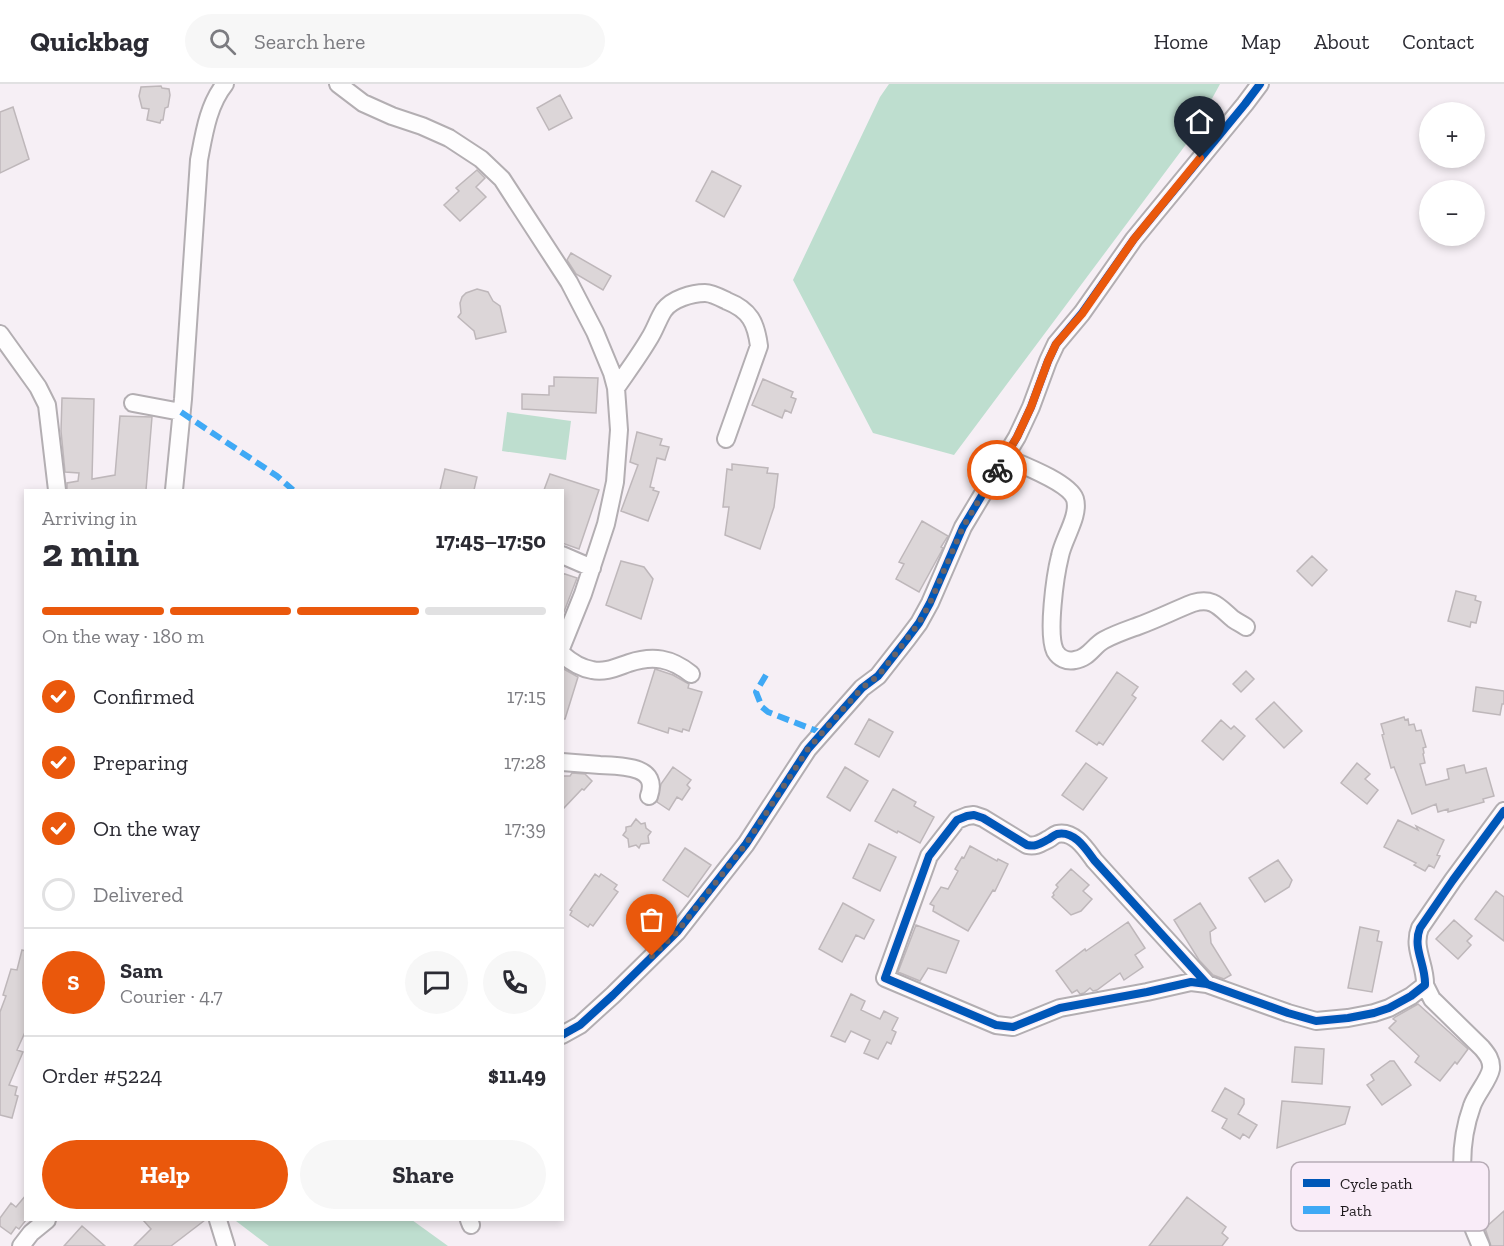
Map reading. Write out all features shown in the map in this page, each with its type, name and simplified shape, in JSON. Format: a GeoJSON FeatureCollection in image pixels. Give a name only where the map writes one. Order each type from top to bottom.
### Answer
{"type":"FeatureCollection","features":[{"type":"Feature","properties":{"kind":"street"},"geometry":{"type":"LineString","coordinates":[[174,489],[199,160],[206,123],[225,84]]}},
{"type":"Feature","properties":{"kind":"street"},"geometry":{"type":"LineString","coordinates":[[338,84],[363,103],[449,138],[481,159],[502,179],[569,282],[595,332],[612,373],[616,388],[619,430],[615,482],[606,524],[592,568],[564,637]]}},
{"type":"Feature","properties":{"kind":"street"},"geometry":{"type":"LineString","coordinates":[[564,1034],[580,1025],[614,995],[677,932],[746,844],[808,749],[862,688],[878,676],[919,623],[963,527],[1017,437],[1056,344],[1082,314],[1134,239],[1260,84]]}},
{"type":"Feature","properties":{"kind":"street"},"geometry":{"type":"LineString","coordinates":[[616,388],[651,336],[665,309],[675,301],[690,295],[707,293],[739,306],[750,317],[757,331],[759,346],[726,439]]}},
{"type":"Feature","properties":{"kind":"street"},"geometry":{"type":"LineString","coordinates":[[0,334],[27,369],[47,405],[57,489]]}},
{"type":"Feature","properties":{"kind":"street"},"geometry":{"type":"LineString","coordinates":[[133,403],[181,412]]}},
{"type":"Feature","properties":{"kind":"street"},"geometry":{"type":"LineString","coordinates":[[1004,457],[1043,474],[1063,486],[1075,499],[1076,509],[1060,554],[1052,610],[1053,644],[1056,653],[1062,658],[1070,661],[1078,660],[1088,655],[1102,640],[1202,600],[1210,601],[1246,627]]}},
{"type":"Feature","properties":{"kind":"street"},"geometry":{"type":"LineString","coordinates":[[564,556],[592,568]]}},
{"type":"Feature","properties":{"kind":"street"},"geometry":{"type":"LineString","coordinates":[[564,656],[575,664],[592,670],[612,670],[646,658],[664,659],[681,666],[691,674]]}},
{"type":"Feature","properties":{"kind":"street"},"geometry":{"type":"LineString","coordinates":[[564,762],[633,767],[651,780],[652,788],[649,796]]}},
{"type":"Feature","properties":{"kind":"street"},"geometry":{"type":"LineString","coordinates":[[1463,1162],[1465,1129],[1472,1104],[1491,1071],[1491,1064],[1489,1056],[1482,1048],[1432,999],[1425,985],[1417,935],[1453,880],[1504,811]]}},
{"type":"Feature","properties":{"kind":"street"},"geometry":{"type":"LineString","coordinates":[[1207,984],[1075,838],[1066,834],[1058,834],[1040,844],[1027,845],[983,818],[974,815],[957,820],[929,856],[885,978],[996,1025],[1013,1027],[1060,1008],[1191,982],[1207,984],[1316,1021],[1374,1013],[1411,996],[1425,985]]}},
{"type":"Feature","properties":{"kind":"street"},"geometry":{"type":"LineString","coordinates":[[21,1246],[31,1233],[46,1221]]}},
{"type":"Feature","properties":{"kind":"street"},"geometry":{"type":"LineString","coordinates":[[218,1221],[226,1246]]}},
{"type":"Feature","properties":{"kind":"street"},"geometry":{"type":"LineString","coordinates":[[1474,1231],[1481,1246]]}},
{"type":"Feature","properties":{"kind":"green space"},"geometry":{"type":"Polygon","coordinates":[[[889,84],[1220,84],[1190,139],[954,455],[873,433],[793,280],[880,97],[889,84]]]}},
{"type":"Feature","properties":{"kind":"green space"},"geometry":{"type":"Polygon","coordinates":[[[507,412],[571,421],[566,460],[502,451],[507,412]]]}},
{"type":"Feature","properties":{"kind":"green space"},"geometry":{"type":"Polygon","coordinates":[[[236,1221],[413,1221],[448,1246],[269,1246],[236,1221]]]}},
{"type":"Feature","properties":{"kind":"building"},"geometry":{"type":"Polygon","coordinates":[[[161,86],[169,89],[170,95],[168,107],[165,108],[163,120],[160,123],[147,120],[149,109],[142,108],[139,96],[141,87],[161,86]]]}},
{"type":"Feature","properties":{"kind":"building"},"geometry":{"type":"Polygon","coordinates":[[[560,95],[572,118],[549,130],[537,108],[560,95]]]}},
{"type":"Feature","properties":{"kind":"building"},"geometry":{"type":"Polygon","coordinates":[[[13,107],[29,159],[0,173],[0,112],[13,107]]]}},
{"type":"Feature","properties":{"kind":"building"},"geometry":{"type":"Polygon","coordinates":[[[477,170],[485,178],[476,187],[486,197],[460,221],[444,205],[459,191],[456,188],[477,170]]]}},
{"type":"Feature","properties":{"kind":"building"},"geometry":{"type":"Polygon","coordinates":[[[712,171],[741,186],[724,217],[696,201],[712,171]]]}},
{"type":"Feature","properties":{"kind":"building"},"geometry":{"type":"Polygon","coordinates":[[[571,253],[611,276],[603,290],[576,274],[567,260],[571,253]]]}},
{"type":"Feature","properties":{"kind":"building"},"geometry":{"type":"Polygon","coordinates":[[[477,289],[488,292],[493,301],[500,306],[506,332],[476,339],[474,331],[458,317],[461,313],[462,297],[477,289]]]}},
{"type":"Feature","properties":{"kind":"building"},"geometry":{"type":"Polygon","coordinates":[[[554,377],[598,378],[596,413],[522,409],[522,394],[549,395],[549,386],[554,386],[554,377]]]}},
{"type":"Feature","properties":{"kind":"building"},"geometry":{"type":"Polygon","coordinates":[[[763,379],[793,392],[791,397],[796,399],[791,413],[785,410],[782,418],[752,405],[763,379]]]}},
{"type":"Feature","properties":{"kind":"building"},"geometry":{"type":"Polygon","coordinates":[[[62,398],[94,399],[92,479],[115,475],[120,416],[152,417],[146,489],[67,489],[67,483],[78,481],[79,473],[65,472],[61,431],[62,398]]]}},
{"type":"Feature","properties":{"kind":"building"},"geometry":{"type":"Polygon","coordinates":[[[637,432],[662,439],[660,445],[669,447],[665,460],[657,458],[650,487],[659,492],[648,521],[621,511],[638,465],[630,462],[637,432]]]}},
{"type":"Feature","properties":{"kind":"building"},"geometry":{"type":"Polygon","coordinates":[[[732,464],[768,468],[767,473],[778,474],[774,507],[760,549],[725,535],[729,507],[723,507],[727,469],[732,470],[732,464]]]}},
{"type":"Feature","properties":{"kind":"building"},"geometry":{"type":"Polygon","coordinates":[[[445,469],[477,477],[474,489],[440,489],[445,469]]]}},
{"type":"Feature","properties":{"kind":"building"},"geometry":{"type":"Polygon","coordinates":[[[550,474],[599,490],[579,549],[564,544],[564,489],[544,489],[550,474]]]}},
{"type":"Feature","properties":{"kind":"building"},"geometry":{"type":"Polygon","coordinates":[[[922,521],[948,536],[919,592],[896,579],[904,564],[899,562],[922,521]]]}},
{"type":"Feature","properties":{"kind":"building"},"geometry":{"type":"Polygon","coordinates":[[[1312,556],[1327,570],[1312,586],[1297,571],[1312,556]]]}},
{"type":"Feature","properties":{"kind":"building"},"geometry":{"type":"Polygon","coordinates":[[[621,561],[644,567],[653,579],[641,619],[606,605],[621,561]]]}},
{"type":"Feature","properties":{"kind":"building"},"geometry":{"type":"Polygon","coordinates":[[[564,574],[577,578],[564,612],[564,574]]]}},
{"type":"Feature","properties":{"kind":"building"},"geometry":{"type":"Polygon","coordinates":[[[1456,591],[1476,596],[1475,600],[1481,602],[1476,623],[1471,622],[1470,627],[1448,621],[1456,591]]]}},
{"type":"Feature","properties":{"kind":"building"},"geometry":{"type":"Polygon","coordinates":[[[564,669],[578,677],[564,719],[564,669]]]}},
{"type":"Feature","properties":{"kind":"building"},"geometry":{"type":"Polygon","coordinates":[[[655,669],[689,684],[688,688],[702,692],[689,731],[683,729],[682,732],[669,728],[668,733],[638,723],[655,669]]]}},
{"type":"Feature","properties":{"kind":"building"},"geometry":{"type":"Polygon","coordinates":[[[1246,671],[1254,679],[1241,692],[1233,684],[1246,671]]]}},
{"type":"Feature","properties":{"kind":"building"},"geometry":{"type":"Polygon","coordinates":[[[1117,672],[1138,687],[1132,695],[1136,698],[1103,745],[1099,742],[1097,745],[1076,731],[1117,672]]]}},
{"type":"Feature","properties":{"kind":"building"},"geometry":{"type":"Polygon","coordinates":[[[1476,687],[1504,691],[1504,704],[1502,704],[1500,715],[1473,711],[1476,687]]]}},
{"type":"Feature","properties":{"kind":"building"},"geometry":{"type":"Polygon","coordinates":[[[1274,702],[1302,731],[1284,748],[1256,719],[1274,702]]]}},
{"type":"Feature","properties":{"kind":"building"},"geometry":{"type":"Polygon","coordinates":[[[1404,717],[1405,720],[1408,719],[1409,725],[1414,724],[1416,731],[1421,730],[1426,747],[1423,748],[1425,763],[1420,764],[1426,785],[1449,779],[1447,769],[1464,765],[1466,773],[1486,768],[1494,796],[1483,799],[1484,802],[1448,812],[1448,809],[1438,812],[1436,804],[1412,814],[1394,767],[1391,768],[1381,724],[1404,717]]]}},
{"type":"Feature","properties":{"kind":"building"},"geometry":{"type":"Polygon","coordinates":[[[869,719],[893,732],[879,757],[855,744],[869,719]]]}},
{"type":"Feature","properties":{"kind":"building"},"geometry":{"type":"Polygon","coordinates":[[[1221,720],[1231,729],[1234,726],[1245,736],[1223,760],[1202,741],[1221,720]]]}},
{"type":"Feature","properties":{"kind":"building"},"geometry":{"type":"Polygon","coordinates":[[[1086,763],[1107,778],[1083,810],[1062,795],[1086,763]]]}},
{"type":"Feature","properties":{"kind":"building"},"geometry":{"type":"Polygon","coordinates":[[[1357,763],[1370,774],[1365,779],[1378,790],[1367,804],[1341,783],[1357,763]]]}},
{"type":"Feature","properties":{"kind":"building"},"geometry":{"type":"Polygon","coordinates":[[[673,767],[691,780],[687,785],[690,788],[682,800],[677,797],[669,810],[657,802],[661,784],[673,767]]]}},
{"type":"Feature","properties":{"kind":"building"},"geometry":{"type":"Polygon","coordinates":[[[845,767],[868,781],[850,811],[827,797],[845,767]]]}},
{"type":"Feature","properties":{"kind":"building"},"geometry":{"type":"Polygon","coordinates":[[[572,773],[585,774],[592,781],[564,808],[564,776],[570,776],[572,773]]]}},
{"type":"Feature","properties":{"kind":"building"},"geometry":{"type":"Polygon","coordinates":[[[893,789],[916,802],[914,806],[934,817],[920,843],[875,821],[893,789]]]}},
{"type":"Feature","properties":{"kind":"building"},"geometry":{"type":"Polygon","coordinates":[[[636,819],[641,824],[645,823],[646,828],[651,832],[648,836],[649,843],[641,844],[639,848],[636,845],[629,847],[628,839],[623,835],[626,827],[631,826],[636,819]]]}},
{"type":"Feature","properties":{"kind":"building"},"geometry":{"type":"Polygon","coordinates":[[[1398,820],[1444,840],[1434,868],[1429,865],[1425,871],[1414,865],[1416,863],[1384,847],[1398,820]]]}},
{"type":"Feature","properties":{"kind":"building"},"geometry":{"type":"Polygon","coordinates":[[[869,844],[896,857],[880,891],[853,878],[869,844]]]}},
{"type":"Feature","properties":{"kind":"building"},"geometry":{"type":"Polygon","coordinates":[[[970,846],[997,861],[998,859],[1008,864],[995,891],[993,890],[968,931],[933,911],[934,906],[930,904],[941,887],[948,889],[958,871],[955,869],[970,846]]]}},
{"type":"Feature","properties":{"kind":"building"},"geometry":{"type":"Polygon","coordinates":[[[685,848],[711,865],[688,897],[663,880],[685,848]]]}},
{"type":"Feature","properties":{"kind":"building"},"geometry":{"type":"Polygon","coordinates":[[[1278,860],[1292,880],[1289,887],[1265,902],[1249,878],[1278,860]]]}},
{"type":"Feature","properties":{"kind":"building"},"geometry":{"type":"Polygon","coordinates":[[[1071,869],[1089,885],[1083,891],[1092,899],[1081,911],[1071,915],[1052,897],[1058,887],[1056,885],[1071,869]]]}},
{"type":"Feature","properties":{"kind":"building"},"geometry":{"type":"Polygon","coordinates":[[[595,874],[599,877],[601,874],[617,885],[614,889],[618,892],[593,926],[590,924],[588,927],[570,915],[572,911],[570,910],[595,874]]]}},
{"type":"Feature","properties":{"kind":"building"},"geometry":{"type":"Polygon","coordinates":[[[1496,891],[1504,897],[1504,941],[1475,919],[1496,891]]]}},
{"type":"Feature","properties":{"kind":"building"},"geometry":{"type":"Polygon","coordinates":[[[843,903],[874,920],[864,939],[856,935],[842,962],[819,949],[843,903]]]}},
{"type":"Feature","properties":{"kind":"building"},"geometry":{"type":"Polygon","coordinates":[[[1200,903],[1216,928],[1210,932],[1211,943],[1231,975],[1224,979],[1213,975],[1199,960],[1174,920],[1200,903]]]}},
{"type":"Feature","properties":{"kind":"building"},"geometry":{"type":"Polygon","coordinates":[[[1454,920],[1472,936],[1467,941],[1471,945],[1458,959],[1436,939],[1454,920]]]}},
{"type":"Feature","properties":{"kind":"building"},"geometry":{"type":"Polygon","coordinates":[[[1128,922],[1145,948],[1135,955],[1143,967],[1124,980],[1120,973],[1097,990],[1093,991],[1090,988],[1084,993],[1080,994],[1077,990],[1072,993],[1056,971],[1085,949],[1086,951],[1128,922]]]}},
{"type":"Feature","properties":{"kind":"building"},"geometry":{"type":"Polygon","coordinates":[[[916,925],[959,941],[946,973],[928,968],[920,981],[898,972],[916,925]]]}},
{"type":"Feature","properties":{"kind":"building"},"geometry":{"type":"Polygon","coordinates":[[[1360,927],[1379,931],[1377,941],[1382,942],[1372,992],[1348,988],[1360,927]]]}},
{"type":"Feature","properties":{"kind":"building"},"geometry":{"type":"Polygon","coordinates":[[[22,950],[24,950],[24,1034],[17,1050],[23,1052],[9,1085],[17,1087],[15,1095],[18,1096],[12,1118],[0,1115],[0,1012],[6,996],[3,995],[11,969],[17,970],[22,950]]]}},
{"type":"Feature","properties":{"kind":"building"},"geometry":{"type":"Polygon","coordinates":[[[851,994],[865,1001],[861,1010],[880,1019],[884,1011],[898,1018],[892,1030],[896,1032],[891,1044],[887,1042],[878,1059],[864,1053],[870,1040],[851,1031],[845,1042],[831,1036],[851,994]]]}},
{"type":"Feature","properties":{"kind":"building"},"geometry":{"type":"Polygon","coordinates":[[[1418,1004],[1468,1049],[1440,1081],[1415,1062],[1419,1056],[1389,1028],[1396,1021],[1393,1019],[1395,1017],[1418,1004]]]}},
{"type":"Feature","properties":{"kind":"building"},"geometry":{"type":"Polygon","coordinates":[[[1295,1047],[1324,1049],[1322,1084],[1292,1082],[1295,1047]]]}},
{"type":"Feature","properties":{"kind":"building"},"geometry":{"type":"Polygon","coordinates":[[[1390,1061],[1394,1061],[1411,1085],[1382,1105],[1367,1085],[1374,1080],[1371,1075],[1390,1061]]]}},
{"type":"Feature","properties":{"kind":"building"},"geometry":{"type":"Polygon","coordinates":[[[1225,1088],[1244,1099],[1244,1104],[1238,1114],[1257,1125],[1249,1138],[1243,1134],[1240,1139],[1222,1128],[1227,1119],[1212,1111],[1225,1088]]]}},
{"type":"Feature","properties":{"kind":"building"},"geometry":{"type":"Polygon","coordinates":[[[1282,1101],[1350,1107],[1345,1124],[1277,1148],[1282,1101]]]}},
{"type":"Feature","properties":{"kind":"building"},"geometry":{"type":"Polygon","coordinates":[[[24,1197],[25,1221],[11,1234],[0,1226],[0,1218],[11,1203],[16,1207],[24,1197]]]}},
{"type":"Feature","properties":{"kind":"building"},"geometry":{"type":"Polygon","coordinates":[[[1187,1197],[1226,1227],[1222,1233],[1228,1238],[1222,1246],[1149,1246],[1187,1197]]]}},
{"type":"Feature","properties":{"kind":"building"},"geometry":{"type":"Polygon","coordinates":[[[1504,1211],[1504,1246],[1491,1246],[1486,1231],[1489,1231],[1489,1224],[1504,1211]]]}},
{"type":"Feature","properties":{"kind":"building"},"geometry":{"type":"Polygon","coordinates":[[[144,1221],[204,1221],[171,1246],[134,1246],[151,1229],[144,1221]]]}},
{"type":"Feature","properties":{"kind":"building"},"geometry":{"type":"Polygon","coordinates":[[[82,1226],[105,1246],[64,1246],[82,1226]]]}},
{"type":"Feature","properties":{"kind":"marked path"},"geometry":{"type":"LineString","coordinates":[[181,412],[277,476],[292,489]]}},
{"type":"Feature","properties":{"kind":"marked path"},"geometry":{"type":"LineString","coordinates":[[766,675],[756,692],[762,707],[768,712],[822,733]]}},
{"type":"Feature","properties":{"kind":"cycle path"},"geometry":{"type":"LineString","coordinates":[[564,1034],[580,1025],[677,932],[746,844],[808,749],[862,688],[878,676],[919,623],[963,527],[1017,437],[1056,344],[1082,313],[1134,239],[1260,84]]}},
{"type":"Feature","properties":{"kind":"cycle path"},"geometry":{"type":"LineString","coordinates":[[1207,984],[1074,838],[1057,834],[1038,844],[1027,845],[983,818],[974,815],[957,820],[929,856],[885,978],[996,1025],[1013,1027],[1060,1008],[1191,982],[1207,984],[1316,1021],[1374,1013],[1411,996],[1425,985],[1424,970],[1418,950],[1420,928],[1504,811]]}},
{"type":"Feature","properties":{"kind":"way so far"},"geometry":{"type":"LineString","coordinates":[[652,956],[677,932],[746,844],[808,749],[862,688],[878,676],[919,623],[963,527],[997,470]]}},
{"type":"Feature","properties":{"kind":"route"},"geometry":{"type":"LineString","coordinates":[[997,470],[1017,437],[1056,344],[1082,314],[1134,239],[1200,158]]}}]}
